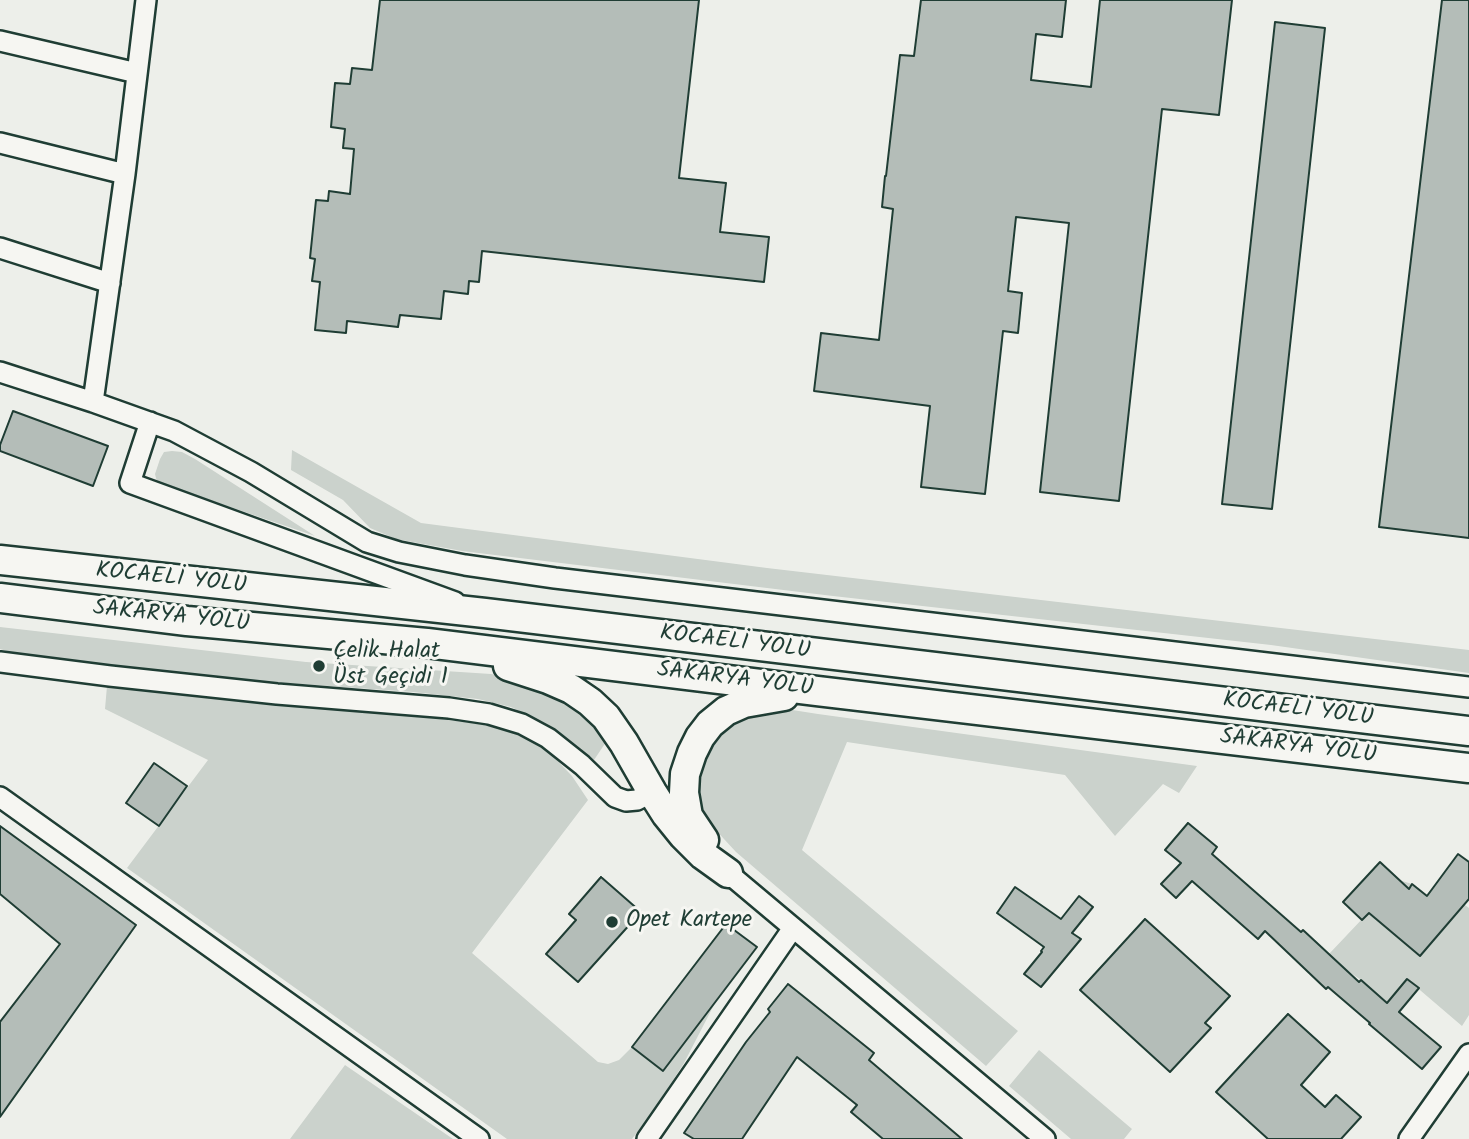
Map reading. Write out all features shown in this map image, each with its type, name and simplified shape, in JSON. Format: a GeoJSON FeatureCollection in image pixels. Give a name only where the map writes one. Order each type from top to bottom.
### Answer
{"type":"FeatureCollection","features":[{"type":"Feature","properties":{"kind":"highway"},"geometry":{"type":"LineString","coordinates":[[0,548],[139,576]]}},
{"type":"Feature","properties":{"kind":"highway","name":"KOCAELİ YOLU"},"geometry":{"type":"LineString","coordinates":[[0,560],[485,613],[1469,731]]}},
{"type":"Feature","properties":{"kind":"highway","name":"SAKARYA YOLU"},"geometry":{"type":"LineString","coordinates":[[0,598],[187,621],[428,643],[1469,768]]}},
{"type":"Feature","properties":{"kind":"highway"},"geometry":{"type":"LineString","coordinates":[[428,643],[521,669],[571,689],[590,702],[606,717],[652,792],[683,835],[703,855],[728,873]]}},
{"type":"Feature","properties":{"kind":"highway"},"geometry":{"type":"LineString","coordinates":[[728,873],[694,827],[686,809],[685,774],[692,753],[710,724],[726,711],[762,699],[817,691]]}},
{"type":"Feature","properties":{"kind":"street"},"geometry":{"type":"LineString","coordinates":[[93,402],[146,0]]}},
{"type":"Feature","properties":{"kind":"street"},"geometry":{"type":"LineString","coordinates":[[0,41],[136,73]]}},
{"type":"Feature","properties":{"kind":"street"},"geometry":{"type":"LineString","coordinates":[[0,143],[125,174]]}},
{"type":"Feature","properties":{"kind":"street"},"geometry":{"type":"LineString","coordinates":[[0,248],[110,282]]}},
{"type":"Feature","properties":{"kind":"street"},"geometry":{"type":"LineString","coordinates":[[0,372],[174,431],[251,472],[367,542],[399,552],[465,565],[569,580],[1469,687]]}},
{"type":"Feature","properties":{"kind":"street"},"geometry":{"type":"LineString","coordinates":[[150,422],[130,483],[485,613]]}},
{"type":"Feature","properties":{"kind":"street"},"geometry":{"type":"LineString","coordinates":[[0,662],[213,687],[489,714],[522,723],[548,738],[582,765],[615,797],[626,801],[637,800],[652,792]]}},
{"type":"Feature","properties":{"kind":"street"},"geometry":{"type":"LineString","coordinates":[[0,797],[479,1139]]}},
{"type":"Feature","properties":{"kind":"street"},"geometry":{"type":"LineString","coordinates":[[728,873],[1045,1139]]}},
{"type":"Feature","properties":{"kind":"street"},"geometry":{"type":"LineString","coordinates":[[647,1139],[793,928]]}},
{"type":"Feature","properties":{"kind":"street"},"geometry":{"type":"LineString","coordinates":[[1409,1139],[1469,1054]]}},
{"type":"Feature","properties":{"kind":"shaded area"},"geometry":{"type":"Polygon","coordinates":[[[292,450],[421,523],[767,568],[1469,650],[1469,673],[1271,645],[462,551],[396,539],[370,528],[343,500],[291,470],[292,450]]]}},
{"type":"Feature","properties":{"kind":"shaded area"},"geometry":{"type":"Polygon","coordinates":[[[164,452],[182,452],[195,459],[315,536],[157,482],[155,474],[160,459],[164,452]]]}},
{"type":"Feature","properties":{"kind":"shaded area"},"geometry":{"type":"Polygon","coordinates":[[[0,627],[306,662],[491,674],[530,681],[588,714],[608,739],[594,760],[545,723],[511,707],[478,699],[175,675],[10,652],[0,649],[0,627]]]}},
{"type":"Feature","properties":{"kind":"shaded area"},"geometry":{"type":"Polygon","coordinates":[[[107,686],[380,711],[502,727],[524,733],[549,752],[572,776],[588,800],[472,953],[598,1062],[608,1064],[619,1060],[632,1047],[663,1071],[715,1003],[684,1063],[632,1139],[507,1139],[127,868],[208,760],[105,709],[107,686]]]}},
{"type":"Feature","properties":{"kind":"shaded area"},"geometry":{"type":"Polygon","coordinates":[[[786,709],[1197,766],[1179,793],[1163,784],[1115,836],[1065,775],[847,742],[802,850],[1018,1031],[986,1066],[736,852],[712,826],[699,803],[696,779],[709,738],[745,713],[786,709]]]}},
{"type":"Feature","properties":{"kind":"shaded area"},"geometry":{"type":"Polygon","coordinates":[[[1399,880],[1412,884],[1426,895],[1436,884],[1469,908],[1469,1015],[1462,1026],[1407,979],[1387,1002],[1329,954],[1399,880]]]}},
{"type":"Feature","properties":{"kind":"shaded area"},"geometry":{"type":"Polygon","coordinates":[[[1039,1050],[1132,1129],[1124,1139],[1071,1139],[1009,1086],[1039,1050]]]}},
{"type":"Feature","properties":{"kind":"shaded area"},"geometry":{"type":"Polygon","coordinates":[[[345,1065],[453,1139],[290,1139],[345,1065]]]}},
{"type":"Feature","properties":{"kind":"building"},"geometry":{"type":"Polygon","coordinates":[[[380,0],[699,0],[679,178],[726,183],[720,232],[769,237],[764,282],[482,251],[479,282],[469,281],[468,294],[444,291],[441,319],[400,315],[398,327],[347,321],[346,333],[315,330],[320,282],[312,281],[315,259],[310,258],[316,200],[328,201],[329,191],[350,194],[354,149],[343,148],[345,129],[331,127],[335,83],[350,84],[352,68],[372,70],[380,0]]]}},
{"type":"Feature","properties":{"kind":"building"},"geometry":{"type":"Polygon","coordinates":[[[921,0],[1066,0],[1062,37],[1036,34],[1031,80],[1091,87],[1100,0],[1232,0],[1219,115],[1162,109],[1119,501],[1040,492],[1069,223],[1016,217],[1008,291],[1022,293],[1018,333],[1003,331],[985,494],[921,487],[930,406],[814,391],[821,333],[879,340],[893,209],[882,207],[885,176],[900,55],[914,56],[921,0]]]}},
{"type":"Feature","properties":{"kind":"building"},"geometry":{"type":"Polygon","coordinates":[[[1442,0],[1469,0],[1469,538],[1379,527],[1442,0]]]}},
{"type":"Feature","properties":{"kind":"building"},"geometry":{"type":"Polygon","coordinates":[[[1275,22],[1325,28],[1272,509],[1222,504],[1275,22]]]}},
{"type":"Feature","properties":{"kind":"building"},"geometry":{"type":"Polygon","coordinates":[[[13,411],[108,446],[93,486],[0,451],[13,411]]]}},
{"type":"Feature","properties":{"kind":"building"},"geometry":{"type":"Polygon","coordinates":[[[154,763],[187,786],[159,826],[126,803],[154,763]]]}},
{"type":"Feature","properties":{"kind":"building"},"geometry":{"type":"Polygon","coordinates":[[[1188,823],[1217,847],[1212,854],[1301,932],[1303,930],[1359,982],[1361,980],[1387,1003],[1407,979],[1419,988],[1399,1012],[1441,1047],[1422,1069],[1328,987],[1326,989],[1265,931],[1258,939],[1192,881],[1176,898],[1161,884],[1181,863],[1165,850],[1188,823]]]}},
{"type":"Feature","properties":{"kind":"building"},"geometry":{"type":"Polygon","coordinates":[[[0,826],[136,925],[0,1117],[0,1022],[60,944],[0,894],[0,826]]]}},
{"type":"Feature","properties":{"kind":"building"},"geometry":{"type":"Polygon","coordinates":[[[1458,854],[1469,862],[1469,899],[1420,956],[1369,913],[1362,920],[1343,902],[1380,862],[1409,889],[1412,884],[1427,896],[1458,854]]]}},
{"type":"Feature","properties":{"kind":"building"},"geometry":{"type":"Polygon","coordinates":[[[601,877],[641,912],[578,982],[546,954],[576,920],[569,914],[601,877]]]}},
{"type":"Feature","properties":{"kind":"building"},"geometry":{"type":"Polygon","coordinates":[[[1015,887],[1061,919],[1079,896],[1093,907],[1072,933],[1081,939],[1041,987],[1024,974],[1044,947],[997,913],[1015,887]]]}},
{"type":"Feature","properties":{"kind":"building"},"geometry":{"type":"Polygon","coordinates":[[[1145,919],[1230,996],[1205,1023],[1211,1028],[1170,1072],[1080,990],[1145,919]]]}},
{"type":"Feature","properties":{"kind":"building"},"geometry":{"type":"Polygon","coordinates":[[[726,924],[757,947],[663,1071],[632,1047],[726,924]]]}},
{"type":"Feature","properties":{"kind":"building"},"geometry":{"type":"Polygon","coordinates":[[[788,984],[874,1053],[869,1060],[962,1139],[883,1139],[851,1112],[857,1105],[797,1057],[742,1139],[694,1139],[684,1133],[788,984]]]}},
{"type":"Feature","properties":{"kind":"building"},"geometry":{"type":"Polygon","coordinates":[[[1288,1014],[1330,1052],[1301,1085],[1325,1107],[1336,1095],[1361,1117],[1341,1139],[1268,1139],[1216,1092],[1288,1014]]]}},
{"type":"Feature","properties":{"kind":"place","name":"Çelik Halat Üst Geçidi 1"},"geometry":{"type":"Point","coordinates":[319,666]}},
{"type":"Feature","properties":{"kind":"place","name":"Opet Kartepe"},"geometry":{"type":"Point","coordinates":[612,922]}}]}
